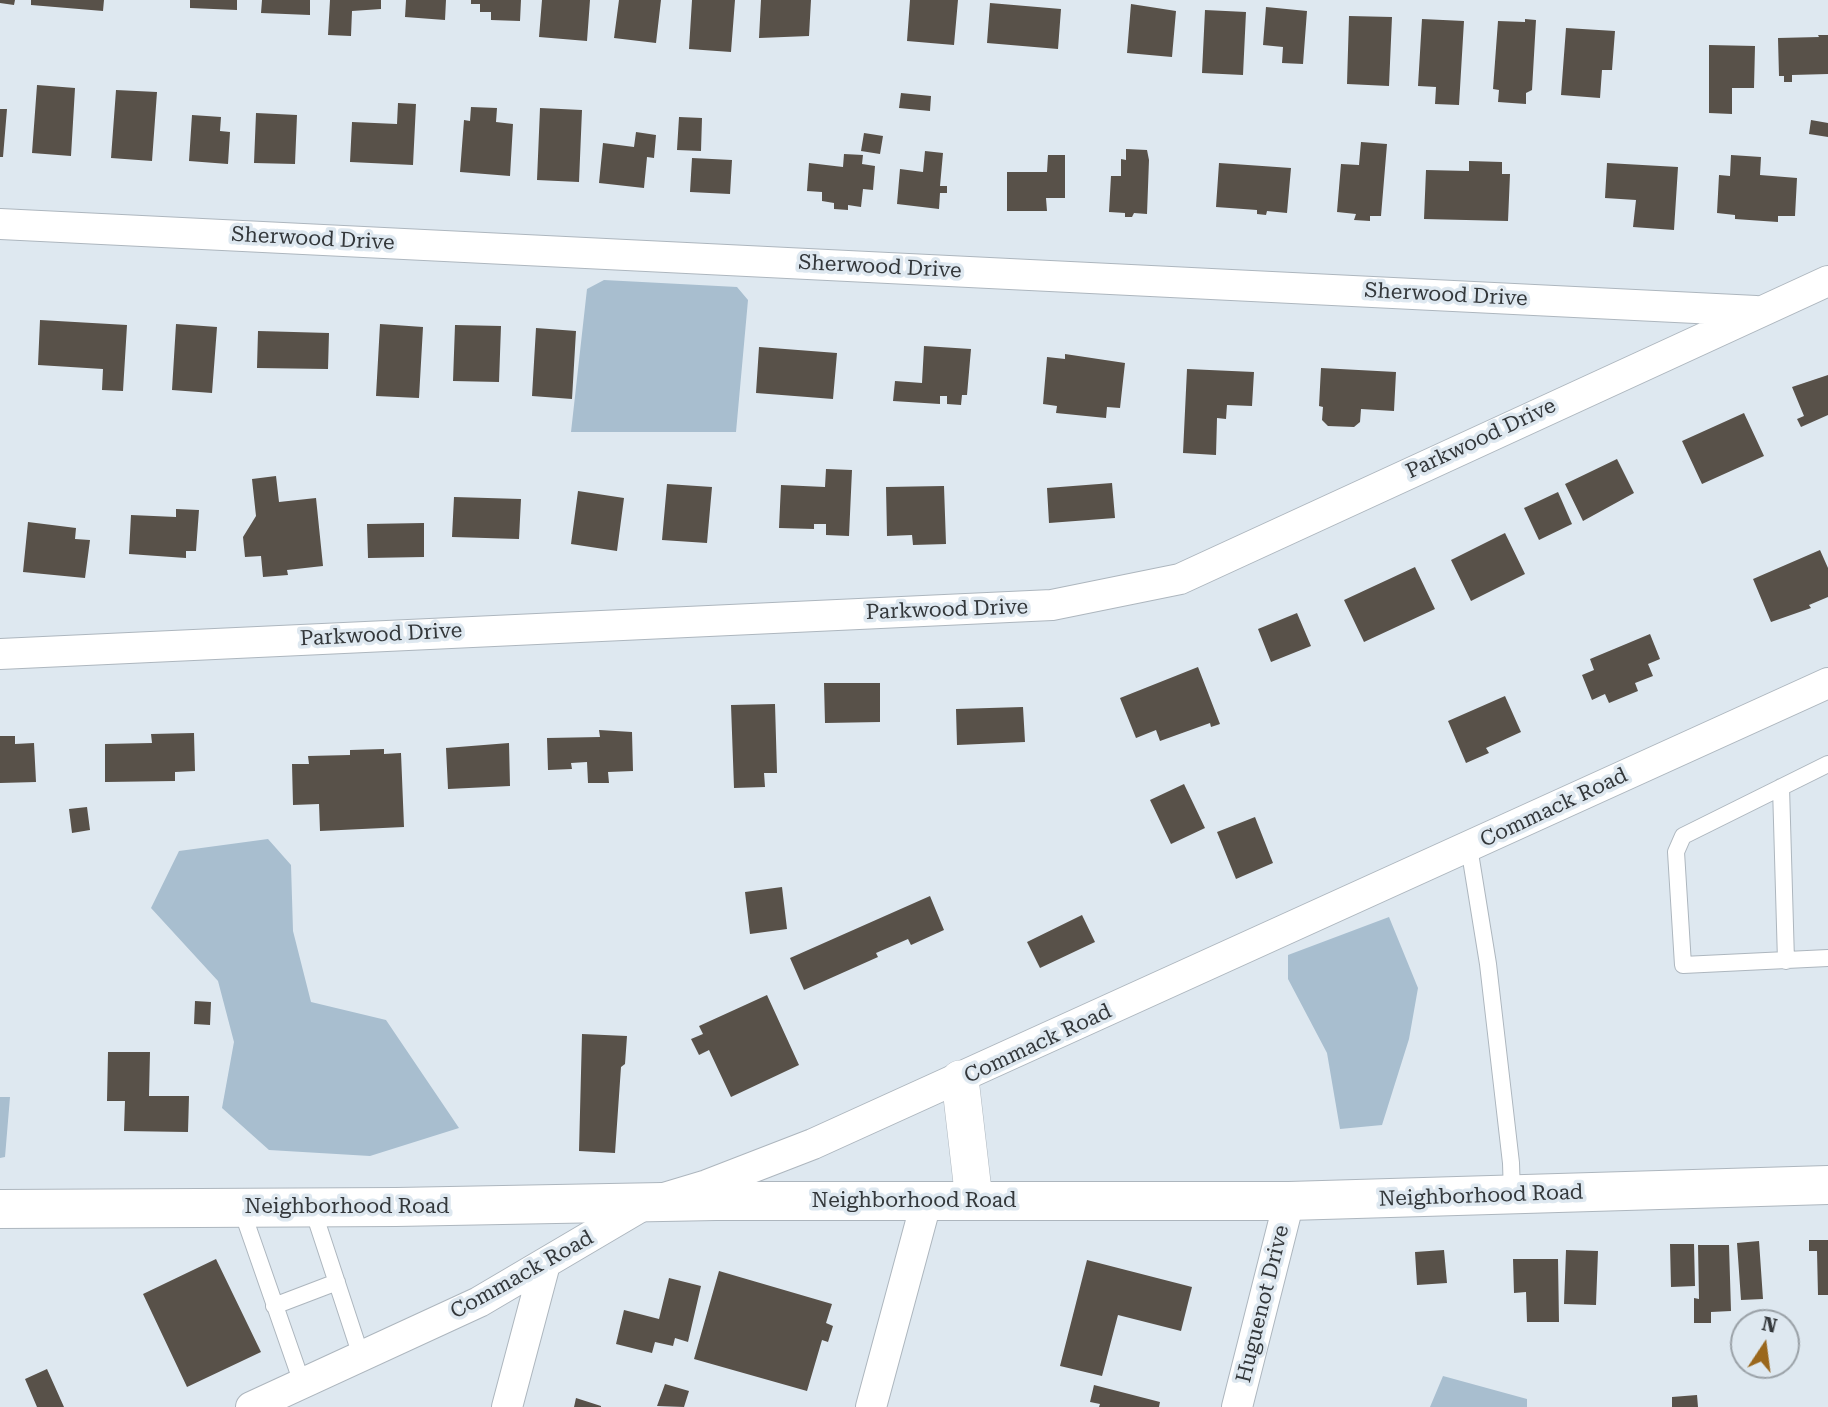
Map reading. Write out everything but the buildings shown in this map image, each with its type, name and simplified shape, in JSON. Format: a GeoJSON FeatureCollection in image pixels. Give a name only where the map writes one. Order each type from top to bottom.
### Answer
{"type":"FeatureCollection","features":[{"type":"Feature","properties":{"kind":"main road","name":"Neighborhood Road"},"geometry":{"type":"LineString","coordinates":[[0,1209],[926,1203],[974,1200],[1289,1201],[1828,1185]]}},
{"type":"Feature","properties":{"kind":"street","name":"Sherwood Drive"},"geometry":{"type":"LineString","coordinates":[[0,224],[1760,311]]}},
{"type":"Feature","properties":{"kind":"street","name":"Parkwood Drive"},"geometry":{"type":"LineString","coordinates":[[0,654],[1052,605],[1180,579],[1828,281]]}},
{"type":"Feature","properties":{"kind":"street","name":"Commack Road"},"geometry":{"type":"LineString","coordinates":[[251,1407],[479,1301],[647,1203],[698,1188],[813,1144],[1828,683]]}},
{"type":"Feature","properties":{"kind":"street"},"geometry":{"type":"LineString","coordinates":[[960,1079],[974,1200]]}},
{"type":"Feature","properties":{"kind":"street","name":"Huguenot Drive"},"geometry":{"type":"LineString","coordinates":[[1237,1407],[1289,1201]]}},
{"type":"Feature","properties":{"kind":"street"},"geometry":{"type":"LineString","coordinates":[[871,1407],[926,1203]]}},
{"type":"Feature","properties":{"kind":"street"},"geometry":{"type":"LineString","coordinates":[[507,1407],[545,1264]]}},
{"type":"Feature","properties":{"kind":"lane"},"geometry":{"type":"LineString","coordinates":[[1828,764],[1683,835],[1675,852],[1683,965],[1828,958]]}},
{"type":"Feature","properties":{"kind":"lane"},"geometry":{"type":"LineString","coordinates":[[1781,788],[1786,961]]}},
{"type":"Feature","properties":{"kind":"lane"},"geometry":{"type":"LineString","coordinates":[[1469,847],[1488,964],[1511,1163],[1512,1195]]}},
{"type":"Feature","properties":{"kind":"lane"},"geometry":{"type":"LineString","coordinates":[[312,1207],[361,1356]]}},
{"type":"Feature","properties":{"kind":"lane"},"geometry":{"type":"LineString","coordinates":[[241,1208],[302,1383]]}},
{"type":"Feature","properties":{"kind":"lane"},"geometry":{"type":"LineString","coordinates":[[274,1306],[337,1282]]}},
{"type":"Feature","properties":{"kind":"shaded area"},"geometry":{"type":"Polygon","coordinates":[[[604,280],[737,287],[748,300],[736,432],[571,432],[587,289],[604,280]]]}},
{"type":"Feature","properties":{"kind":"shaded area"},"geometry":{"type":"Polygon","coordinates":[[[268,839],[291,865],[293,931],[311,1002],[386,1020],[459,1128],[370,1156],[269,1150],[222,1108],[234,1042],[218,981],[151,908],[179,851],[268,839]]]}},
{"type":"Feature","properties":{"kind":"shaded area"},"geometry":{"type":"Polygon","coordinates":[[[1389,917],[1418,988],[1409,1039],[1382,1125],[1340,1129],[1327,1053],[1288,979],[1288,955],[1389,917]]]}},
{"type":"Feature","properties":{"kind":"shaded area"},"geometry":{"type":"Polygon","coordinates":[[[0,1097],[10,1097],[5,1157],[0,1158],[0,1097]]]}},
{"type":"Feature","properties":{"kind":"shaded area"},"geometry":{"type":"Polygon","coordinates":[[[1443,1376],[1527,1399],[1527,1407],[1430,1407],[1443,1376]]]}}]}
